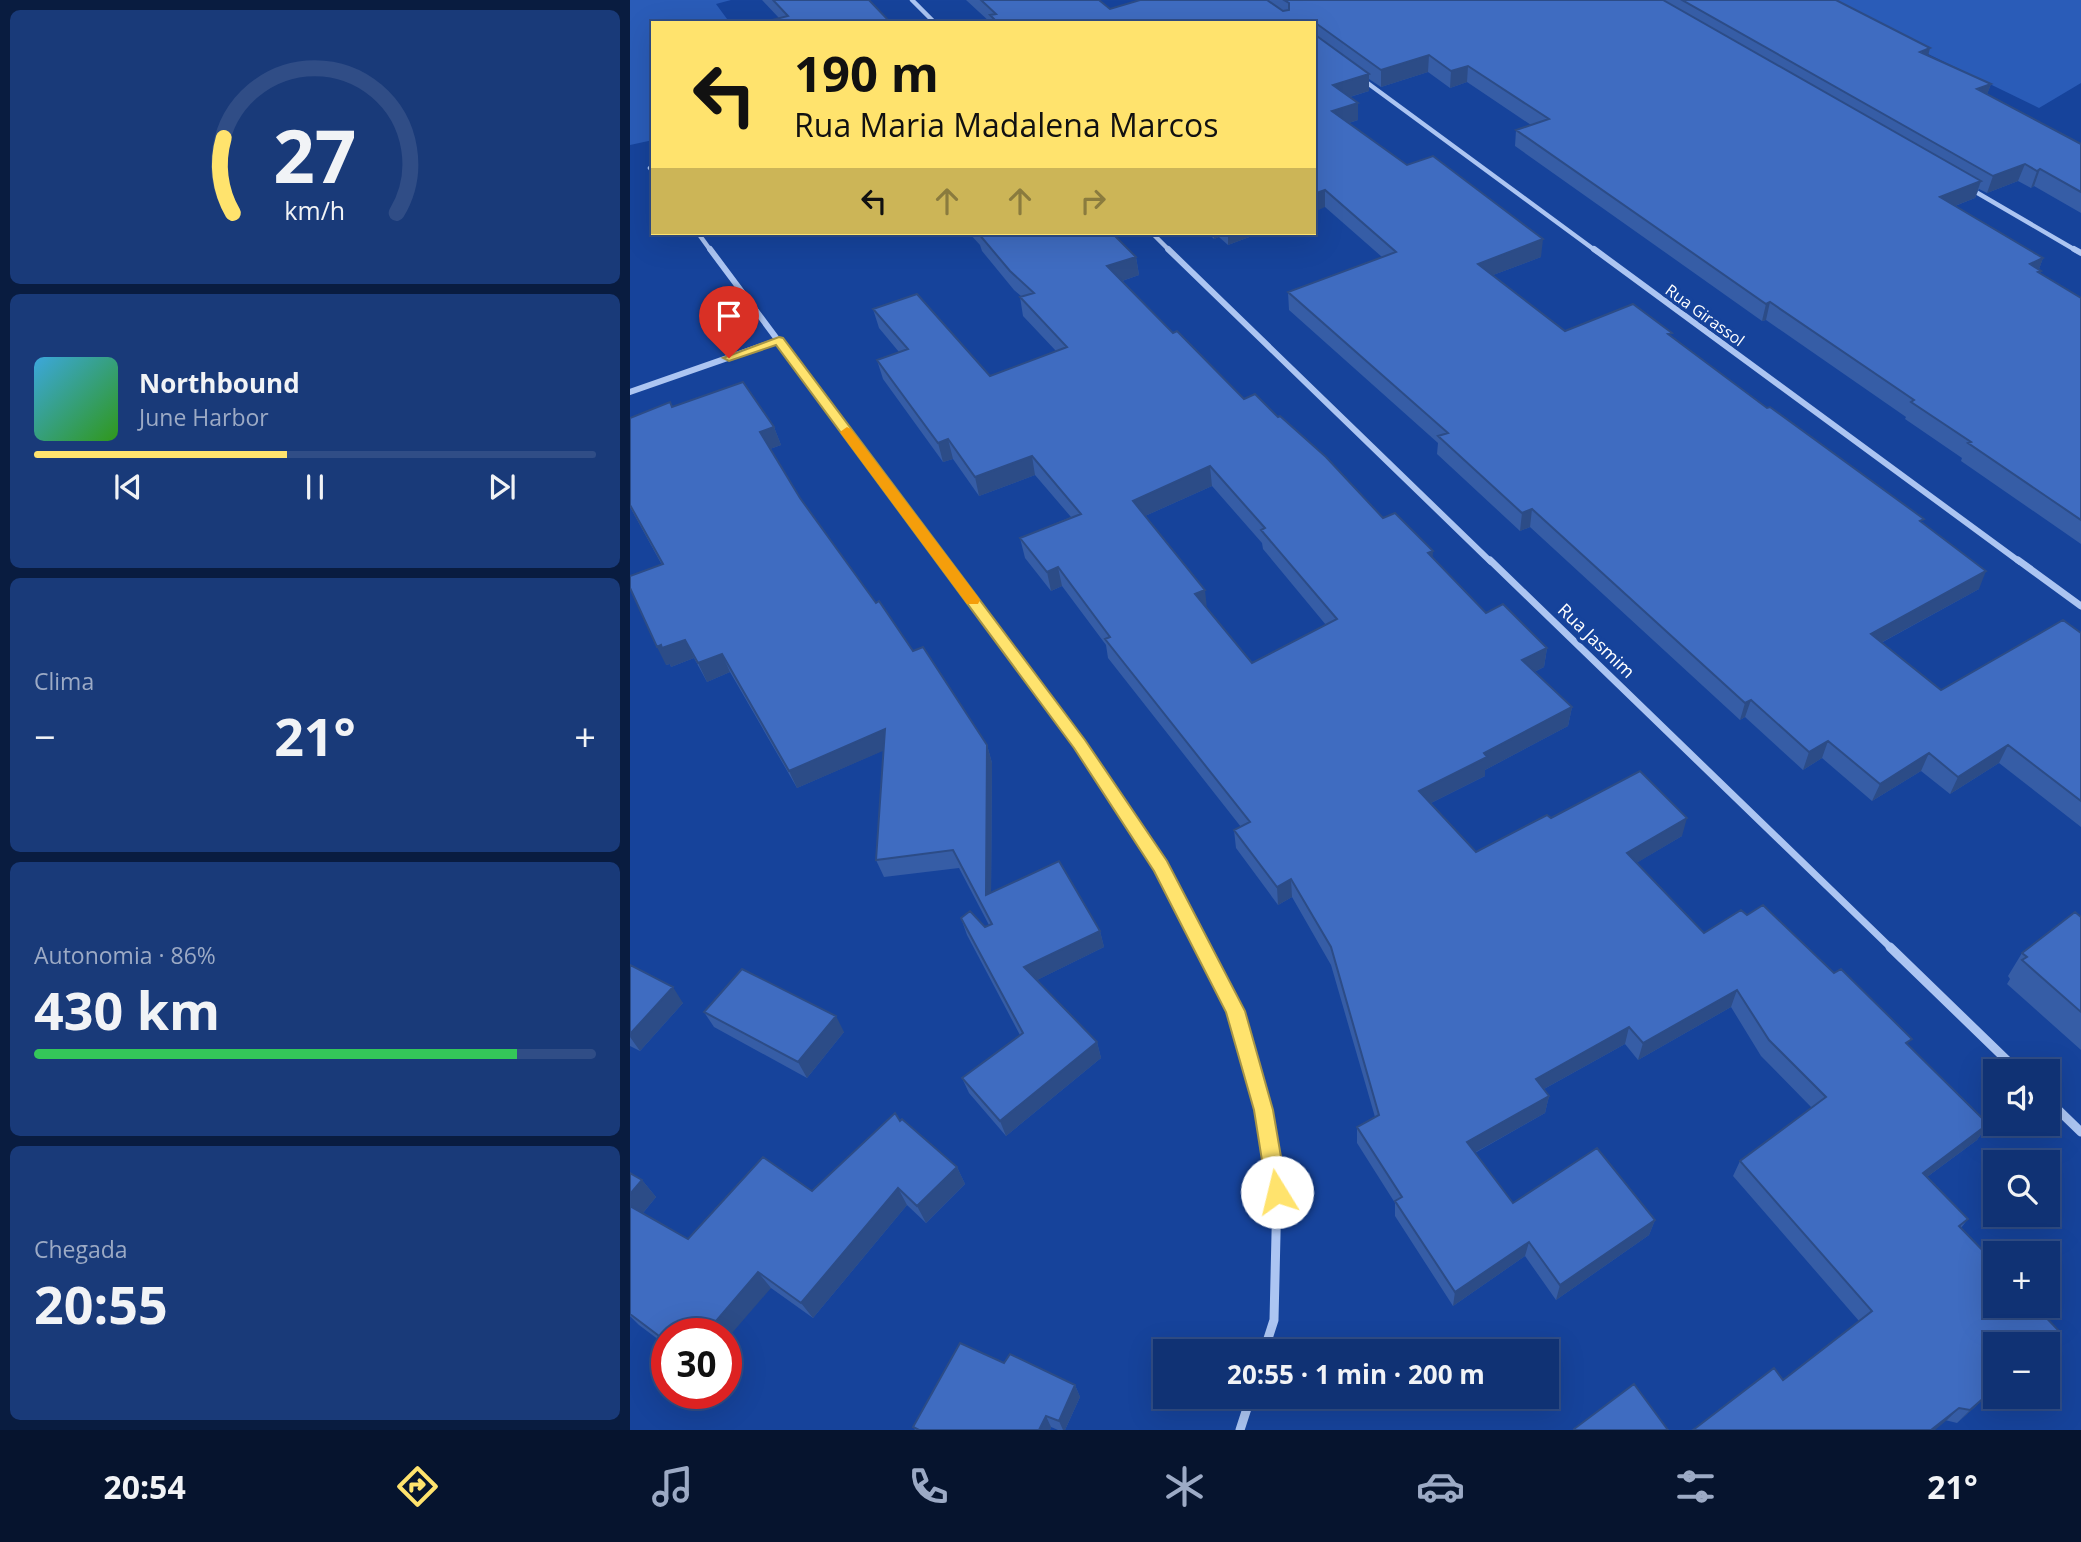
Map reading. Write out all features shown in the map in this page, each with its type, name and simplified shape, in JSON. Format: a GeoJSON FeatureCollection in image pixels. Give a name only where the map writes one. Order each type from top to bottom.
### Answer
{"type":"FeatureCollection","features":[{"type":"Feature","properties":{"kind":"street"},"geometry":{"type":"LineString","coordinates":[[912,0],[933,21]]}},
{"type":"Feature","properties":{"kind":"street","name":"Rua Girassol"},"geometry":{"type":"LineString","coordinates":[[1359,77],[2081,606]]}},
{"type":"Feature","properties":{"kind":"street"},"geometry":{"type":"LineString","coordinates":[[1962,184],[2081,253]]}},
{"type":"Feature","properties":{"kind":"street"},"geometry":{"type":"LineString","coordinates":[[700,235],[1079,744],[1161,866],[1235,1011],[1263,1110],[1277,1192],[1274,1320],[1268,1339]]}},
{"type":"Feature","properties":{"kind":"street","name":"Rua Jasmim"},"geometry":{"type":"LineString","coordinates":[[1154,235],[2006,1059]]}},
{"type":"Feature","properties":{"kind":"street"},"geometry":{"type":"LineString","coordinates":[[630,392],[779,340]]}},
{"type":"Feature","properties":{"kind":"street"},"geometry":{"type":"LineString","coordinates":[[2060,1112],[2081,1132]]}},
{"type":"Feature","properties":{"kind":"street"},"geometry":{"type":"LineString","coordinates":[[1240,1430],[1247,1409]]}},
{"type":"Feature","properties":{"kind":"shaded area"},"geometry":{"type":"Polygon","coordinates":[[[630,0],[731,0],[716,4],[729,21],[651,21],[651,140],[630,145],[630,0]]]}},
{"type":"Feature","properties":{"kind":"shaded area"},"geometry":{"type":"Polygon","coordinates":[[[1817,0],[2081,0],[2081,83],[2039,108],[1817,0]]]}},
{"type":"Feature","properties":{"kind":"building"},"geometry":{"type":"Polygon","coordinates":[[[773,0],[869,0],[889,21],[768,21],[788,16],[773,0]]]}},
{"type":"Feature","properties":{"kind":"building"},"geometry":{"type":"Polygon","coordinates":[[[981,0],[1099,0],[1110,9],[1140,0],[1267,0],[1283,11],[1289,10],[1289,3],[1284,0],[1663,0],[1981,181],[1940,197],[2043,258],[2030,264],[2041,271],[2038,272],[2081,298],[2081,520],[1911,402],[1914,400],[1770,302],[1766,304],[1516,130],[1549,119],[1468,66],[1451,71],[1429,55],[1381,70],[1316,24],[1316,21],[996,21],[990,15],[996,14],[981,0]]]}},
{"type":"Feature","properties":{"kind":"building"},"geometry":{"type":"Polygon","coordinates":[[[1682,0],[1836,0],[1930,48],[1920,52],[1991,84],[1977,89],[2081,144],[2081,192],[2040,169],[2037,171],[2025,164],[1993,176],[1682,0]]]}},
{"type":"Feature","properties":{"kind":"building"},"geometry":{"type":"Polygon","coordinates":[[[1316,35],[1369,74],[1333,85],[1358,103],[1332,111],[1407,165],[1433,156],[1543,239],[1478,264],[1565,331],[1633,304],[1672,333],[1668,334],[1767,408],[1770,407],[1924,519],[1920,521],[1986,571],[1871,634],[1941,690],[2063,620],[2081,633],[2081,801],[2008,745],[1958,777],[1929,753],[1880,784],[1828,741],[1809,752],[1751,700],[1745,703],[1532,509],[1522,513],[1438,436],[1448,433],[1288,292],[1396,252],[1325,190],[1316,193],[1316,35]]]}},
{"type":"Feature","properties":{"kind":"building"},"geometry":{"type":"Polygon","coordinates":[[[980,235],[1114,235],[1136,257],[1107,266],[1173,333],[1177,331],[1244,399],[1255,394],[1280,416],[1326,457],[1383,518],[1395,513],[1433,551],[1428,553],[1486,613],[1503,604],[1547,648],[1522,660],[1572,707],[1484,753],[1487,757],[1419,791],[1476,852],[1547,815],[1551,818],[1640,771],[1687,818],[1627,853],[1704,933],[1741,910],[1747,915],[1763,905],[1834,973],[1841,969],[1912,1039],[1906,1043],[1983,1119],[1983,1128],[1923,1173],[1968,1219],[1959,1226],[1983,1251],[1983,1318],[2047,1318],[2059,1331],[1983,1332],[1983,1399],[1970,1410],[1959,1408],[1931,1430],[1693,1430],[1774,1368],[1783,1380],[1872,1311],[1740,1161],[1826,1097],[1769,1040],[1737,990],[1643,1043],[1629,1027],[1536,1079],[1549,1096],[1467,1142],[1513,1203],[1597,1148],[1655,1220],[1560,1285],[1529,1242],[1455,1292],[1395,1201],[1402,1197],[1357,1127],[1379,1115],[1331,947],[1291,879],[1277,887],[1234,830],[1250,822],[1105,639],[1110,637],[1058,567],[1047,572],[1020,538],[1081,514],[1032,456],[975,477],[948,439],[938,443],[877,360],[908,349],[873,309],[917,294],[990,376],[1067,347],[1020,297],[1034,293],[1010,271],[980,235]],[[1210,466],[1133,501],[1205,590],[1195,594],[1252,663],[1337,619],[1261,530],[1265,528],[1210,466]]]}},
{"type":"Feature","properties":{"kind":"building"},"geometry":{"type":"Polygon","coordinates":[[[743,382],[774,427],[760,432],[800,498],[876,603],[879,601],[913,651],[923,647],[987,745],[986,895],[1059,861],[1100,931],[1024,967],[1097,1042],[1000,1121],[962,1078],[1023,1033],[961,918],[970,911],[985,927],[992,924],[953,850],[876,860],[885,729],[789,771],[722,654],[698,663],[685,640],[662,648],[661,645],[657,647],[630,588],[630,576],[663,564],[630,505],[630,418],[670,402],[672,407],[743,382]]]}},
{"type":"Feature","properties":{"kind":"building"},"geometry":{"type":"Polygon","coordinates":[[[2075,912],[2081,917],[2081,1012],[2022,960],[2027,957],[2022,953],[2075,912]]]}},
{"type":"Feature","properties":{"kind":"building"},"geometry":{"type":"Polygon","coordinates":[[[630,965],[673,987],[630,1034],[630,965]]]}},
{"type":"Feature","properties":{"kind":"building"},"geometry":{"type":"Polygon","coordinates":[[[742,969],[836,1016],[798,1062],[704,1012],[742,969]]]}},
{"type":"Feature","properties":{"kind":"building"},"geometry":{"type":"Polygon","coordinates":[[[895,1113],[900,1121],[902,1119],[957,1167],[917,1206],[898,1188],[801,1303],[758,1272],[719,1318],[651,1318],[651,1330],[630,1314],[630,1206],[688,1239],[763,1157],[812,1191],[895,1113]]]}},
{"type":"Feature","properties":{"kind":"building"},"geometry":{"type":"Polygon","coordinates":[[[630,1173],[642,1180],[630,1194],[630,1173]]]}},
{"type":"Feature","properties":{"kind":"building"},"geometry":{"type":"Polygon","coordinates":[[[960,1343],[1004,1363],[1010,1354],[1075,1385],[1059,1421],[1046,1416],[1039,1430],[919,1430],[913,1427],[960,1343]]]}},
{"type":"Feature","properties":{"kind":"building"},"geometry":{"type":"Polygon","coordinates":[[[1634,1384],[1668,1430],[1574,1429],[1634,1384]]]}},
{"type":"Feature","properties":{"kind":"slow traffic"},"geometry":{"type":"LineString","coordinates":[[847,432],[972,600]]}},
{"type":"Feature","properties":{"kind":"route"},"geometry":{"type":"LineString","coordinates":[[729,358],[779,340],[1079,744],[1161,866],[1235,1011],[1263,1110],[1277,1192]]}}]}
